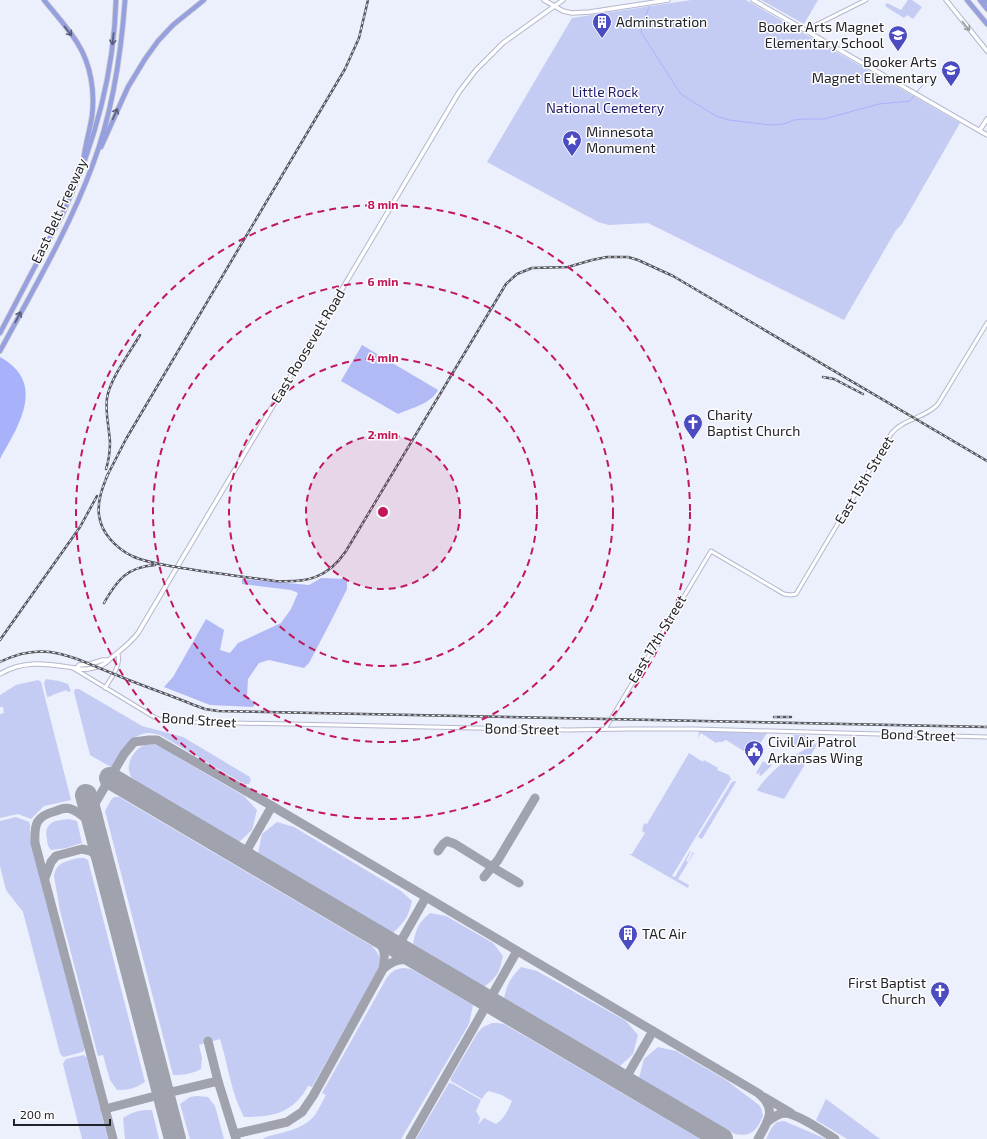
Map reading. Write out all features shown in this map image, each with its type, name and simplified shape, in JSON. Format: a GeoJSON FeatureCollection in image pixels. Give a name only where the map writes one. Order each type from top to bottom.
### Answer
{"type":"FeatureCollection","features":[{"type":"Feature","properties":{"kind":"highway"},"geometry":{"type":"LineString","coordinates":[[44,0],[78,44],[90,75],[92,115],[82,167]]}},
{"type":"Feature","properties":{"kind":"highway","name":"East Belt Freeway"},"geometry":{"type":"LineString","coordinates":[[0,333],[56,226],[71,195],[82,167],[100,112],[108,76],[113,41],[116,0]]}},
{"type":"Feature","properties":{"kind":"highway","name":"East Belt Freeway"},"geometry":{"type":"LineString","coordinates":[[0,351],[69,221],[82,194],[94,163],[115,83],[121,48],[125,0]]}},
{"type":"Feature","properties":{"kind":"highway"},"geometry":{"type":"LineString","coordinates":[[94,163],[128,87],[144,59],[173,25],[204,0]]}},
{"type":"Feature","properties":{"kind":"highway"},"geometry":{"type":"LineString","coordinates":[[967,0],[987,25]]}},
{"type":"Feature","properties":{"kind":"highway"},"geometry":{"type":"LineString","coordinates":[[980,0],[987,9]]}},
{"type":"Feature","properties":{"kind":"main road"},"geometry":{"type":"LineString","coordinates":[[544,0],[563,11],[576,13],[668,0]]}},
{"type":"Feature","properties":{"kind":"main road","name":"East Roosevelt Road"},"geometry":{"type":"LineString","coordinates":[[0,674],[16,667],[32,664],[48,664],[77,668],[79,665],[108,660],[118,654],[132,641],[460,92],[476,70],[498,48],[512,36],[563,0]]}},
{"type":"Feature","properties":{"kind":"main road"},"geometry":{"type":"LineString","coordinates":[[754,0],[987,135]]}},
{"type":"Feature","properties":{"kind":"main road"},"geometry":{"type":"LineString","coordinates":[[946,0],[987,51]]}},
{"type":"Feature","properties":{"kind":"main road"},"geometry":{"type":"LineString","coordinates":[[980,130],[987,118]]}},
{"type":"Feature","properties":{"kind":"street"},"geometry":{"type":"LineString","coordinates":[[806,30],[866,0]]}},
{"type":"Feature","properties":{"kind":"street","name":"East 15th Street"},"geometry":{"type":"LineString","coordinates":[[711,551],[784,594],[796,594],[891,434],[898,428],[930,411],[938,404],[987,323]]}},
{"type":"Feature","properties":{"kind":"street","name":"East 17th Street"},"geometry":{"type":"LineString","coordinates":[[605,729],[711,551]]}},
{"type":"Feature","properties":{"kind":"street"},"geometry":{"type":"LineString","coordinates":[[105,688],[119,664],[118,654]]}},
{"type":"Feature","properties":{"kind":"street","name":"Bond Street"},"geometry":{"type":"LineString","coordinates":[[72,668],[161,720],[214,723],[568,730],[695,729],[987,737]]}},
{"type":"Feature","properties":{"kind":"green space","name":"Little Rock National Cemetery"},"geometry":{"type":"Polygon","coordinates":[[[691,0],[746,0],[960,123],[902,224],[896,230],[844,320],[648,223],[609,225],[598,222],[487,162],[572,18],[691,0]]]}},
{"type":"Feature","properties":{"kind":"green space"},"geometry":{"type":"Polygon","coordinates":[[[761,0],[818,0],[804,24],[761,0]]]}},
{"type":"Feature","properties":{"kind":"green space"},"geometry":{"type":"Polygon","coordinates":[[[908,0],[912,0],[922,7],[913,19],[907,15],[904,18],[885,6],[887,3],[901,10],[908,0]]]}},
{"type":"Feature","properties":{"kind":"green space"},"geometry":{"type":"Polygon","coordinates":[[[46,679],[68,684],[71,691],[67,692],[67,690],[47,697],[44,683],[46,679]]]}},
{"type":"Feature","properties":{"kind":"green space"},"geometry":{"type":"Polygon","coordinates":[[[38,680],[41,682],[71,800],[44,806],[31,819],[18,814],[0,818],[0,714],[4,713],[3,707],[0,707],[0,695],[16,685],[38,680]]]}},
{"type":"Feature","properties":{"kind":"green space"},"geometry":{"type":"Polygon","coordinates":[[[75,689],[79,689],[142,726],[183,737],[250,777],[251,780],[249,784],[244,784],[162,736],[153,733],[145,733],[132,740],[122,752],[114,766],[111,767],[90,755],[74,692],[75,689]]]}},
{"type":"Feature","properties":{"kind":"green space"},"geometry":{"type":"Polygon","coordinates":[[[699,731],[767,733],[752,756],[726,740],[716,743],[701,733],[698,738],[699,731]]]}},
{"type":"Feature","properties":{"kind":"green space"},"geometry":{"type":"Polygon","coordinates":[[[793,735],[804,735],[807,739],[795,749],[793,745],[793,735]]]}},
{"type":"Feature","properties":{"kind":"green space"},"geometry":{"type":"Polygon","coordinates":[[[817,743],[784,799],[757,790],[770,774],[784,762],[817,743]]]}},
{"type":"Feature","properties":{"kind":"green space"},"geometry":{"type":"Polygon","coordinates":[[[147,744],[160,747],[244,796],[257,810],[252,830],[239,842],[132,778],[129,768],[131,758],[138,749],[147,744]]]}},
{"type":"Feature","properties":{"kind":"green space"},"geometry":{"type":"Polygon","coordinates":[[[689,753],[703,762],[704,760],[718,768],[717,770],[729,775],[731,779],[672,876],[675,877],[690,851],[686,861],[688,862],[693,852],[694,853],[678,879],[689,885],[688,888],[629,854],[632,854],[645,833],[642,831],[644,823],[647,824],[689,753]]]}},
{"type":"Feature","properties":{"kind":"green space"},"geometry":{"type":"Polygon","coordinates":[[[763,761],[769,765],[772,765],[761,776],[759,775],[760,772],[758,774],[756,773],[763,761]]]}},
{"type":"Feature","properties":{"kind":"green space"},"geometry":{"type":"Polygon","coordinates":[[[732,782],[736,782],[702,839],[698,837],[732,782]]]}},
{"type":"Feature","properties":{"kind":"green space"},"geometry":{"type":"Polygon","coordinates":[[[114,797],[119,797],[372,946],[377,952],[380,960],[378,970],[312,1087],[308,1086],[296,1102],[282,1112],[265,1116],[244,1117],[233,1089],[220,1039],[199,1045],[202,1058],[201,1069],[187,1074],[173,1075],[105,811],[114,797]]]}},
{"type":"Feature","properties":{"kind":"green space"},"geometry":{"type":"Polygon","coordinates":[[[16,817],[29,822],[30,825],[30,837],[84,1046],[84,1051],[64,1057],[60,1053],[23,912],[6,890],[0,866],[0,821],[16,817]]]}},
{"type":"Feature","properties":{"kind":"green space"},"geometry":{"type":"Polygon","coordinates":[[[69,819],[77,821],[82,843],[66,848],[51,850],[48,845],[46,833],[49,825],[55,821],[69,819]]]}},
{"type":"Feature","properties":{"kind":"green space"},"geometry":{"type":"Polygon","coordinates":[[[277,822],[294,827],[401,891],[412,901],[403,922],[393,933],[258,853],[262,834],[277,822]]]}},
{"type":"Feature","properties":{"kind":"green space"},"geometry":{"type":"Polygon","coordinates":[[[78,858],[88,860],[145,1082],[131,1089],[117,1090],[110,1080],[103,1055],[98,1056],[60,911],[54,876],[55,871],[57,867],[66,861],[78,858]]]}},
{"type":"Feature","properties":{"kind":"green space"},"geometry":{"type":"Polygon","coordinates":[[[430,913],[446,916],[493,943],[503,956],[497,974],[484,987],[413,944],[418,927],[430,913]]]}},
{"type":"Feature","properties":{"kind":"green space"},"geometry":{"type":"Polygon","coordinates":[[[521,967],[537,971],[626,1021],[638,1035],[633,1054],[620,1066],[504,998],[510,981],[521,967]]]}},
{"type":"Feature","properties":{"kind":"green space"},"geometry":{"type":"Polygon","coordinates":[[[403,968],[411,969],[473,1005],[469,1024],[401,1139],[263,1139],[299,1127],[315,1115],[326,1095],[322,1093],[386,979],[393,971],[403,968]]]}},
{"type":"Feature","properties":{"kind":"green space"},"geometry":{"type":"Polygon","coordinates":[[[492,1023],[504,1024],[700,1139],[416,1139],[449,1083],[481,1100],[476,1111],[480,1118],[478,1125],[484,1118],[496,1124],[506,1114],[512,1101],[502,1095],[489,1091],[482,1099],[451,1081],[451,1078],[478,1032],[483,1027],[492,1023]]]}},
{"type":"Feature","properties":{"kind":"green space"},"geometry":{"type":"Polygon","coordinates":[[[658,1047],[676,1051],[726,1080],[759,1105],[763,1116],[756,1129],[746,1135],[735,1134],[639,1078],[644,1059],[658,1047]]]}},
{"type":"Feature","properties":{"kind":"green space"},"geometry":{"type":"Polygon","coordinates":[[[84,1055],[87,1058],[108,1139],[82,1139],[63,1064],[66,1059],[84,1055]]]}},
{"type":"Feature","properties":{"kind":"green space"},"geometry":{"type":"Polygon","coordinates":[[[190,1097],[208,1097],[215,1106],[224,1139],[190,1139],[180,1104],[190,1097]]]}},
{"type":"Feature","properties":{"kind":"green space"},"geometry":{"type":"Polygon","coordinates":[[[826,1099],[880,1139],[847,1139],[816,1120],[826,1099]]]}},
{"type":"Feature","properties":{"kind":"green space"},"geometry":{"type":"Polygon","coordinates":[[[152,1110],[159,1139],[125,1139],[123,1118],[137,1111],[152,1110]]]}},
{"type":"Feature","properties":{"kind":"green space"},"geometry":{"type":"Polygon","coordinates":[[[784,1121],[826,1139],[766,1139],[772,1127],[777,1122],[784,1121]]]}},
{"type":"Feature","properties":{"kind":"shaded area"},"geometry":{"type":"Polygon","coordinates":[[[362,345],[438,390],[435,395],[426,402],[398,414],[341,381],[362,345]]]}},
{"type":"Feature","properties":{"kind":"shaded area"},"geometry":{"type":"Polygon","coordinates":[[[0,357],[14,367],[22,379],[26,392],[25,405],[21,419],[0,459],[0,357]]]}},
{"type":"Feature","properties":{"kind":"shaded area"},"geometry":{"type":"Polygon","coordinates":[[[321,578],[347,579],[347,589],[309,663],[304,668],[269,660],[259,663],[248,679],[247,696],[255,703],[253,707],[210,705],[164,687],[173,677],[206,619],[224,630],[220,650],[230,653],[238,643],[281,623],[291,609],[298,593],[291,590],[242,584],[242,579],[309,585],[321,578]]]}},
{"type":"Feature","properties":{"kind":"waterway"},"geometry":{"type":"LineString","coordinates":[[649,7],[641,32],[680,93],[716,116],[729,120],[770,125],[784,124],[794,120],[824,119],[879,104],[910,101],[914,96]]}},
{"type":"Feature","properties":{"kind":"waterway"},"geometry":{"type":"LineString","coordinates":[[916,93],[926,81]]}},
{"type":"Feature","properties":{"kind":"taxiway"},"geometry":{"type":"LineString","coordinates":[[90,812],[124,754],[134,742],[157,740],[272,806],[758,1093],[768,1104],[769,1110],[768,1121],[758,1139]]}},
{"type":"Feature","properties":{"kind":"taxiway"},"geometry":{"type":"LineString","coordinates":[[438,851],[447,841],[455,844],[492,867],[498,860],[535,798]]}},
{"type":"Feature","properties":{"kind":"taxiway"},"geometry":{"type":"LineString","coordinates":[[243,857],[272,806]]}},
{"type":"Feature","properties":{"kind":"taxiway"},"geometry":{"type":"LineString","coordinates":[[94,826],[74,810],[67,808],[62,809],[44,815],[40,818],[36,826],[35,843],[113,1139]]}},
{"type":"Feature","properties":{"kind":"taxiway"},"geometry":{"type":"LineString","coordinates":[[45,878],[51,862],[56,856],[82,849],[91,851],[103,863]]}},
{"type":"Feature","properties":{"kind":"taxiway"},"geometry":{"type":"LineString","coordinates":[[484,877],[492,867],[519,883]]}},
{"type":"Feature","properties":{"kind":"taxiway"},"geometry":{"type":"LineString","coordinates":[[397,948],[426,897]]}},
{"type":"Feature","properties":{"kind":"taxiway"},"geometry":{"type":"LineString","coordinates":[[235,1134],[287,1122],[302,1112],[313,1096],[383,969],[383,950],[374,934]]}},
{"type":"Feature","properties":{"kind":"taxiway"},"geometry":{"type":"LineString","coordinates":[[410,1139],[517,951]]}},
{"type":"Feature","properties":{"kind":"taxiway"},"geometry":{"type":"LineString","coordinates":[[383,969],[395,961],[408,959],[418,960]]}},
{"type":"Feature","properties":{"kind":"taxiway"},"geometry":{"type":"LineString","coordinates":[[624,1081],[653,1031]]}},
{"type":"Feature","properties":{"kind":"taxiway"},"geometry":{"type":"LineString","coordinates":[[208,1041],[218,1081],[236,1139]]}},
{"type":"Feature","properties":{"kind":"taxiway"},"geometry":{"type":"LineString","coordinates":[[105,1109],[218,1081]]}},
{"type":"Feature","properties":{"kind":"taxiway"},"geometry":{"type":"LineString","coordinates":[[764,1097],[791,1113]]}},
{"type":"Feature","properties":{"kind":"taxiway"},"geometry":{"type":"LineString","coordinates":[[767,1122],[779,1114],[789,1114],[810,1123],[835,1139]]}},
{"type":"Feature","properties":{"kind":"runway"},"geometry":{"type":"LineString","coordinates":[[110,778],[722,1139]]}},
{"type":"Feature","properties":{"kind":"runway"},"geometry":{"type":"LineString","coordinates":[[86,795],[175,1139]]}},
{"type":"Feature","properties":{"kind":"railway"},"geometry":{"type":"LineString","coordinates":[[106,478],[126,439],[345,69],[359,38],[368,0]]}},
{"type":"Feature","properties":{"kind":"railway"},"geometry":{"type":"LineString","coordinates":[[108,474],[100,499],[100,522],[110,539],[120,549],[132,556],[163,565],[275,581],[297,581],[316,577],[332,567],[346,551],[506,284],[517,274],[532,268],[568,267],[607,257],[628,257],[673,276],[987,461]]}},
{"type":"Feature","properties":{"kind":"railway"},"geometry":{"type":"LineString","coordinates":[[106,469],[109,459],[110,445],[106,409],[107,398],[116,374],[140,335]]}},
{"type":"Feature","properties":{"kind":"railway"},"geometry":{"type":"LineString","coordinates":[[823,377],[834,379],[863,394]]}},
{"type":"Feature","properties":{"kind":"railway"},"geometry":{"type":"LineString","coordinates":[[0,640],[80,527],[97,496]]}},
{"type":"Feature","properties":{"kind":"railway"},"geometry":{"type":"LineString","coordinates":[[104,603],[118,581],[124,576],[145,566],[155,565]]}},
{"type":"Feature","properties":{"kind":"railway"},"geometry":{"type":"LineString","coordinates":[[0,662],[31,652],[58,653],[205,709],[218,711],[987,727]]}},
{"type":"Feature","properties":{"kind":"railway"},"geometry":{"type":"LineString","coordinates":[[774,717],[791,717]]}},
{"type":"Feature","properties":{"kind":"place","name":"Adminstration"},"geometry":{"type":"Point","coordinates":[602,39]}},
{"type":"Feature","properties":{"kind":"place","name":"Booker Arts Magnet Elementary School"},"geometry":{"type":"Point","coordinates":[898,52]}},
{"type":"Feature","properties":{"kind":"place","name":"Booker Arts Magnet Elementary"},"geometry":{"type":"Point","coordinates":[951,87]}},
{"type":"Feature","properties":{"kind":"place","name":"Minnesota Monument"},"geometry":{"type":"Point","coordinates":[572,157]}},
{"type":"Feature","properties":{"kind":"place","name":"Charity Baptist Church"},"geometry":{"type":"Point","coordinates":[693,440]}},
{"type":"Feature","properties":{"kind":"place","name":"Civil Air Patrol Arkansas Wing"},"geometry":{"type":"Point","coordinates":[754,767]}},
{"type":"Feature","properties":{"kind":"place","name":"TAC Air"},"geometry":{"type":"Point","coordinates":[628,951]}},
{"type":"Feature","properties":{"kind":"place","name":"First Baptist Church"},"geometry":{"type":"Point","coordinates":[940,1008]}}]}
